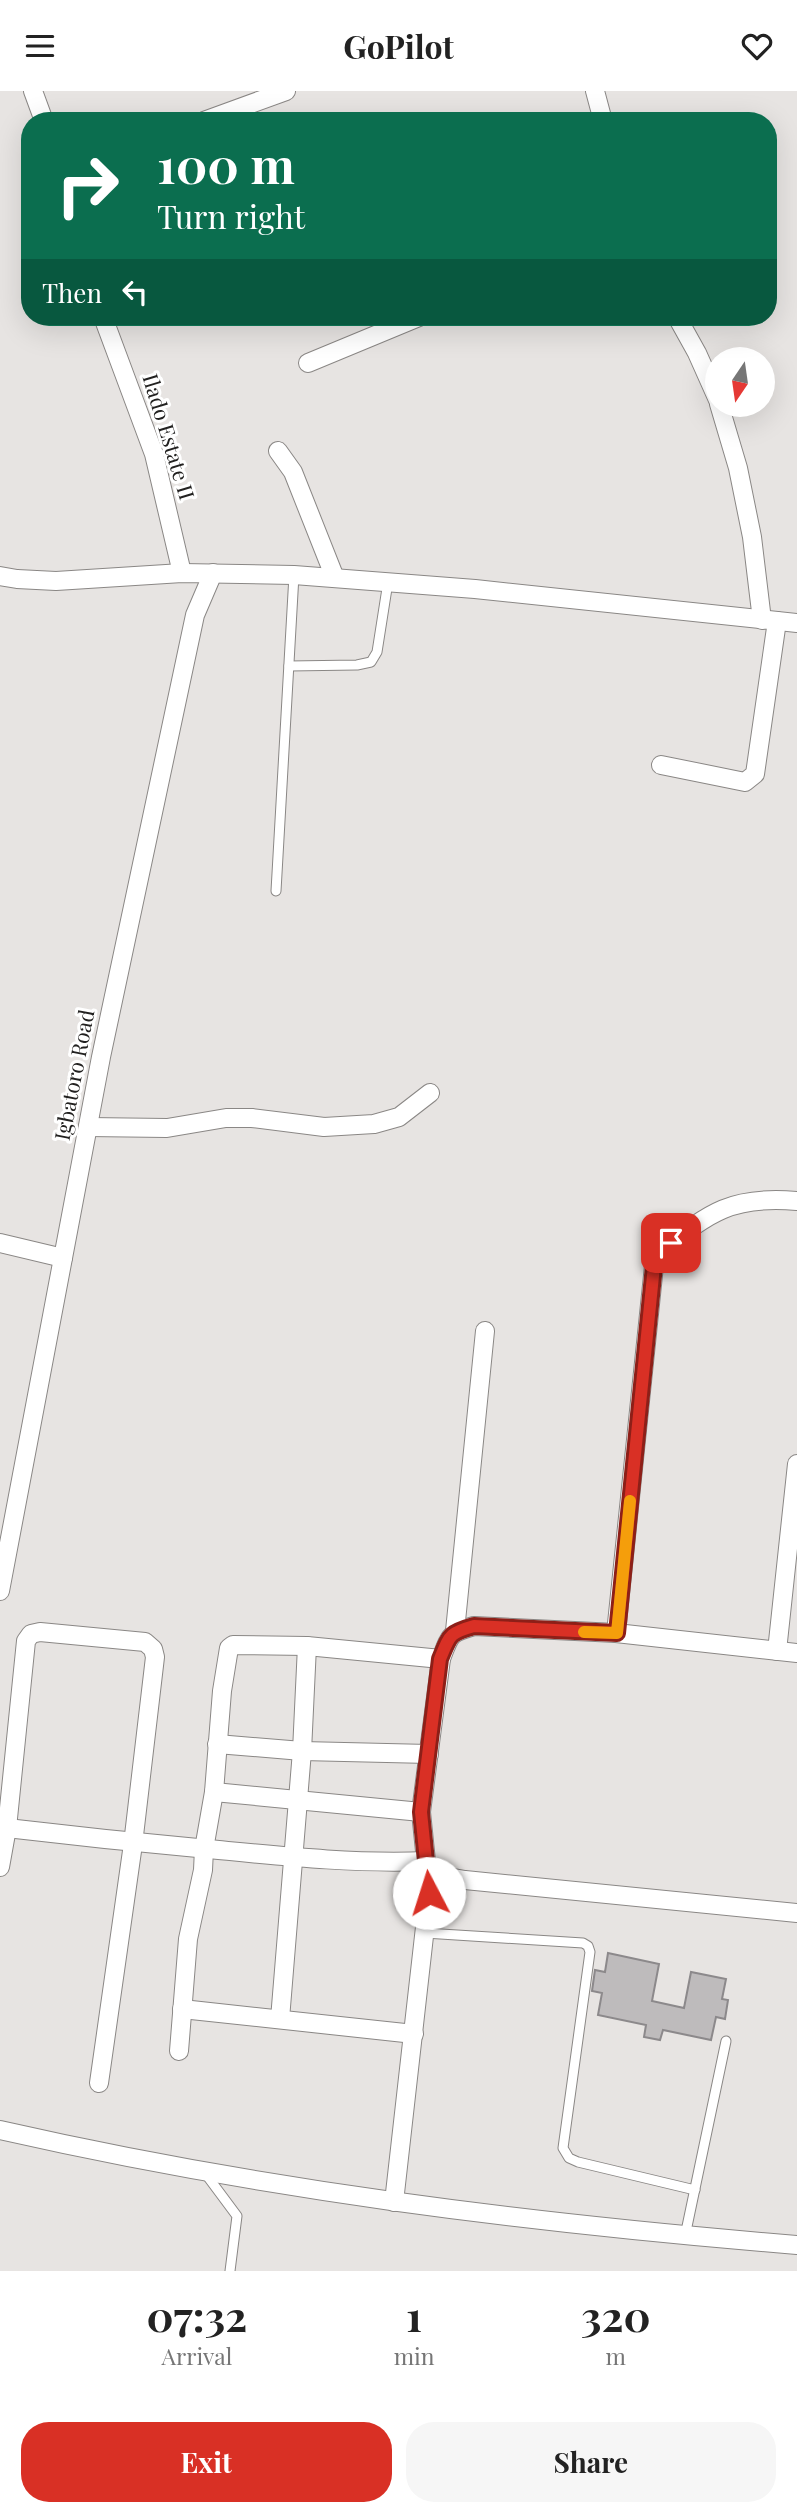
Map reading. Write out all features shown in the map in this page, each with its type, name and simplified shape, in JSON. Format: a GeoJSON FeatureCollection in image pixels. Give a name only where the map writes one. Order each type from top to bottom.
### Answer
{"type":"FeatureCollection","features":[{"type":"Feature","properties":{"kind":"street"},"geometry":{"type":"LineString","coordinates":[[33,91],[41,112]]}},
{"type":"Feature","properties":{"kind":"street"},"geometry":{"type":"LineString","coordinates":[[229,112],[286,91]]}},
{"type":"Feature","properties":{"kind":"street"},"geometry":{"type":"LineString","coordinates":[[594,91],[600,112]]}},
{"type":"Feature","properties":{"kind":"street","name":"Ilado Estate II"},"geometry":{"type":"LineString","coordinates":[[106,326],[154,454],[182,573]]}},
{"type":"Feature","properties":{"kind":"street"},"geometry":{"type":"LineString","coordinates":[[308,363],[397,326]]}},
{"type":"Feature","properties":{"kind":"street"},"geometry":{"type":"LineString","coordinates":[[682,326],[705,372]]}},
{"type":"Feature","properties":{"kind":"street"},"geometry":{"type":"LineString","coordinates":[[661,765],[745,782],[755,774],[770,620],[738,468],[723,417]]}},
{"type":"Feature","properties":{"kind":"street"},"geometry":{"type":"LineString","coordinates":[[278,451],[293,472],[335,578]]}},
{"type":"Feature","properties":{"kind":"street"},"geometry":{"type":"LineString","coordinates":[[0,576],[56,581],[182,573],[294,575],[797,623]]}},
{"type":"Feature","properties":{"kind":"street","name":"Igbatoro Road"},"geometry":{"type":"LineString","coordinates":[[0,1591],[88,1127],[195,614],[214,573]]}},
{"type":"Feature","properties":{"kind":"street"},"geometry":{"type":"LineString","coordinates":[[88,1127],[167,1128],[226,1118],[252,1118],[324,1127],[374,1123],[398,1117],[430,1093]]}},
{"type":"Feature","properties":{"kind":"street"},"geometry":{"type":"LineString","coordinates":[[617,1633],[655,1256],[703,1217],[725,1207],[770,1199],[797,1201]]}},
{"type":"Feature","properties":{"kind":"street"},"geometry":{"type":"LineString","coordinates":[[0,1243],[63,1258]]}},
{"type":"Feature","properties":{"kind":"street"},"geometry":{"type":"LineString","coordinates":[[455,1631],[485,1331]]}},
{"type":"Feature","properties":{"kind":"street"},"geometry":{"type":"LineString","coordinates":[[777,1651],[797,1464]]}},
{"type":"Feature","properties":{"kind":"street"},"geometry":{"type":"LineString","coordinates":[[394,2202],[425,1933],[429,1867],[421,1812],[440,1659],[448,1639],[455,1631],[474,1626],[617,1633],[797,1653]]}},
{"type":"Feature","properties":{"kind":"street"},"geometry":{"type":"LineString","coordinates":[[0,1867],[26,1641],[31,1634],[40,1632],[145,1642],[153,1649],[155,1657],[133,1843],[99,2083]]}},
{"type":"Feature","properties":{"kind":"street"},"geometry":{"type":"LineString","coordinates":[[178,2051],[188,1939],[201,1891],[229,1648],[233,1645],[307,1646],[440,1659]]}},
{"type":"Feature","properties":{"kind":"street"},"geometry":{"type":"LineString","coordinates":[[280,2019],[302,1751],[307,1646]]}},
{"type":"Feature","properties":{"kind":"street"},"geometry":{"type":"LineString","coordinates":[[217,1744],[302,1751],[429,1754]]}},
{"type":"Feature","properties":{"kind":"street"},"geometry":{"type":"LineString","coordinates":[[214,1792],[421,1812]]}},
{"type":"Feature","properties":{"kind":"street"},"geometry":{"type":"LineString","coordinates":[[6,1828],[133,1843],[429,1867],[465,1879],[797,1913]]}},
{"type":"Feature","properties":{"kind":"street"},"geometry":{"type":"LineString","coordinates":[[182,2009],[414,2034]]}},
{"type":"Feature","properties":{"kind":"street"},"geometry":{"type":"LineString","coordinates":[[0,2130],[205,2173],[394,2202],[685,2236],[797,2245]]}},
{"type":"Feature","properties":{"kind":"lane"},"geometry":{"type":"LineString","coordinates":[[276,891],[294,575]]}},
{"type":"Feature","properties":{"kind":"lane"},"geometry":{"type":"LineString","coordinates":[[289,666],[357,665],[371,662],[377,652],[388,582]]}},
{"type":"Feature","properties":{"kind":"lane"},"geometry":{"type":"LineString","coordinates":[[425,1933],[583,1943],[588,1946],[590,1952],[563,2148],[569,2158],[578,2162],[695,2189]]}},
{"type":"Feature","properties":{"kind":"lane"},"geometry":{"type":"LineString","coordinates":[[685,2236],[726,2041]]}},
{"type":"Feature","properties":{"kind":"lane"},"geometry":{"type":"LineString","coordinates":[[205,2173],[237,2216],[230,2271]]}},
{"type":"Feature","properties":{"kind":"building"},"geometry":{"type":"Polygon","coordinates":[[[608,1953],[659,1964],[652,2001],[684,2008],[691,1972],[726,1979],[722,1999],[728,2000],[725,2019],[716,2017],[711,2040],[663,2030],[660,2040],[644,2037],[646,2025],[598,2015],[602,1993],[592,1991],[595,1970],[605,1972],[608,1953]]]}},
{"type":"Feature","properties":{"kind":"slow traffic"},"geometry":{"type":"LineString","coordinates":[[584,1632],[617,1633],[630,1501]]}},
{"type":"Feature","properties":{"kind":"route"},"geometry":{"type":"LineString","coordinates":[[429,1893],[431,1874],[426,1861],[421,1812],[440,1659],[448,1639],[455,1631],[474,1626],[617,1633],[655,1256],[671,1243]]}}]}
